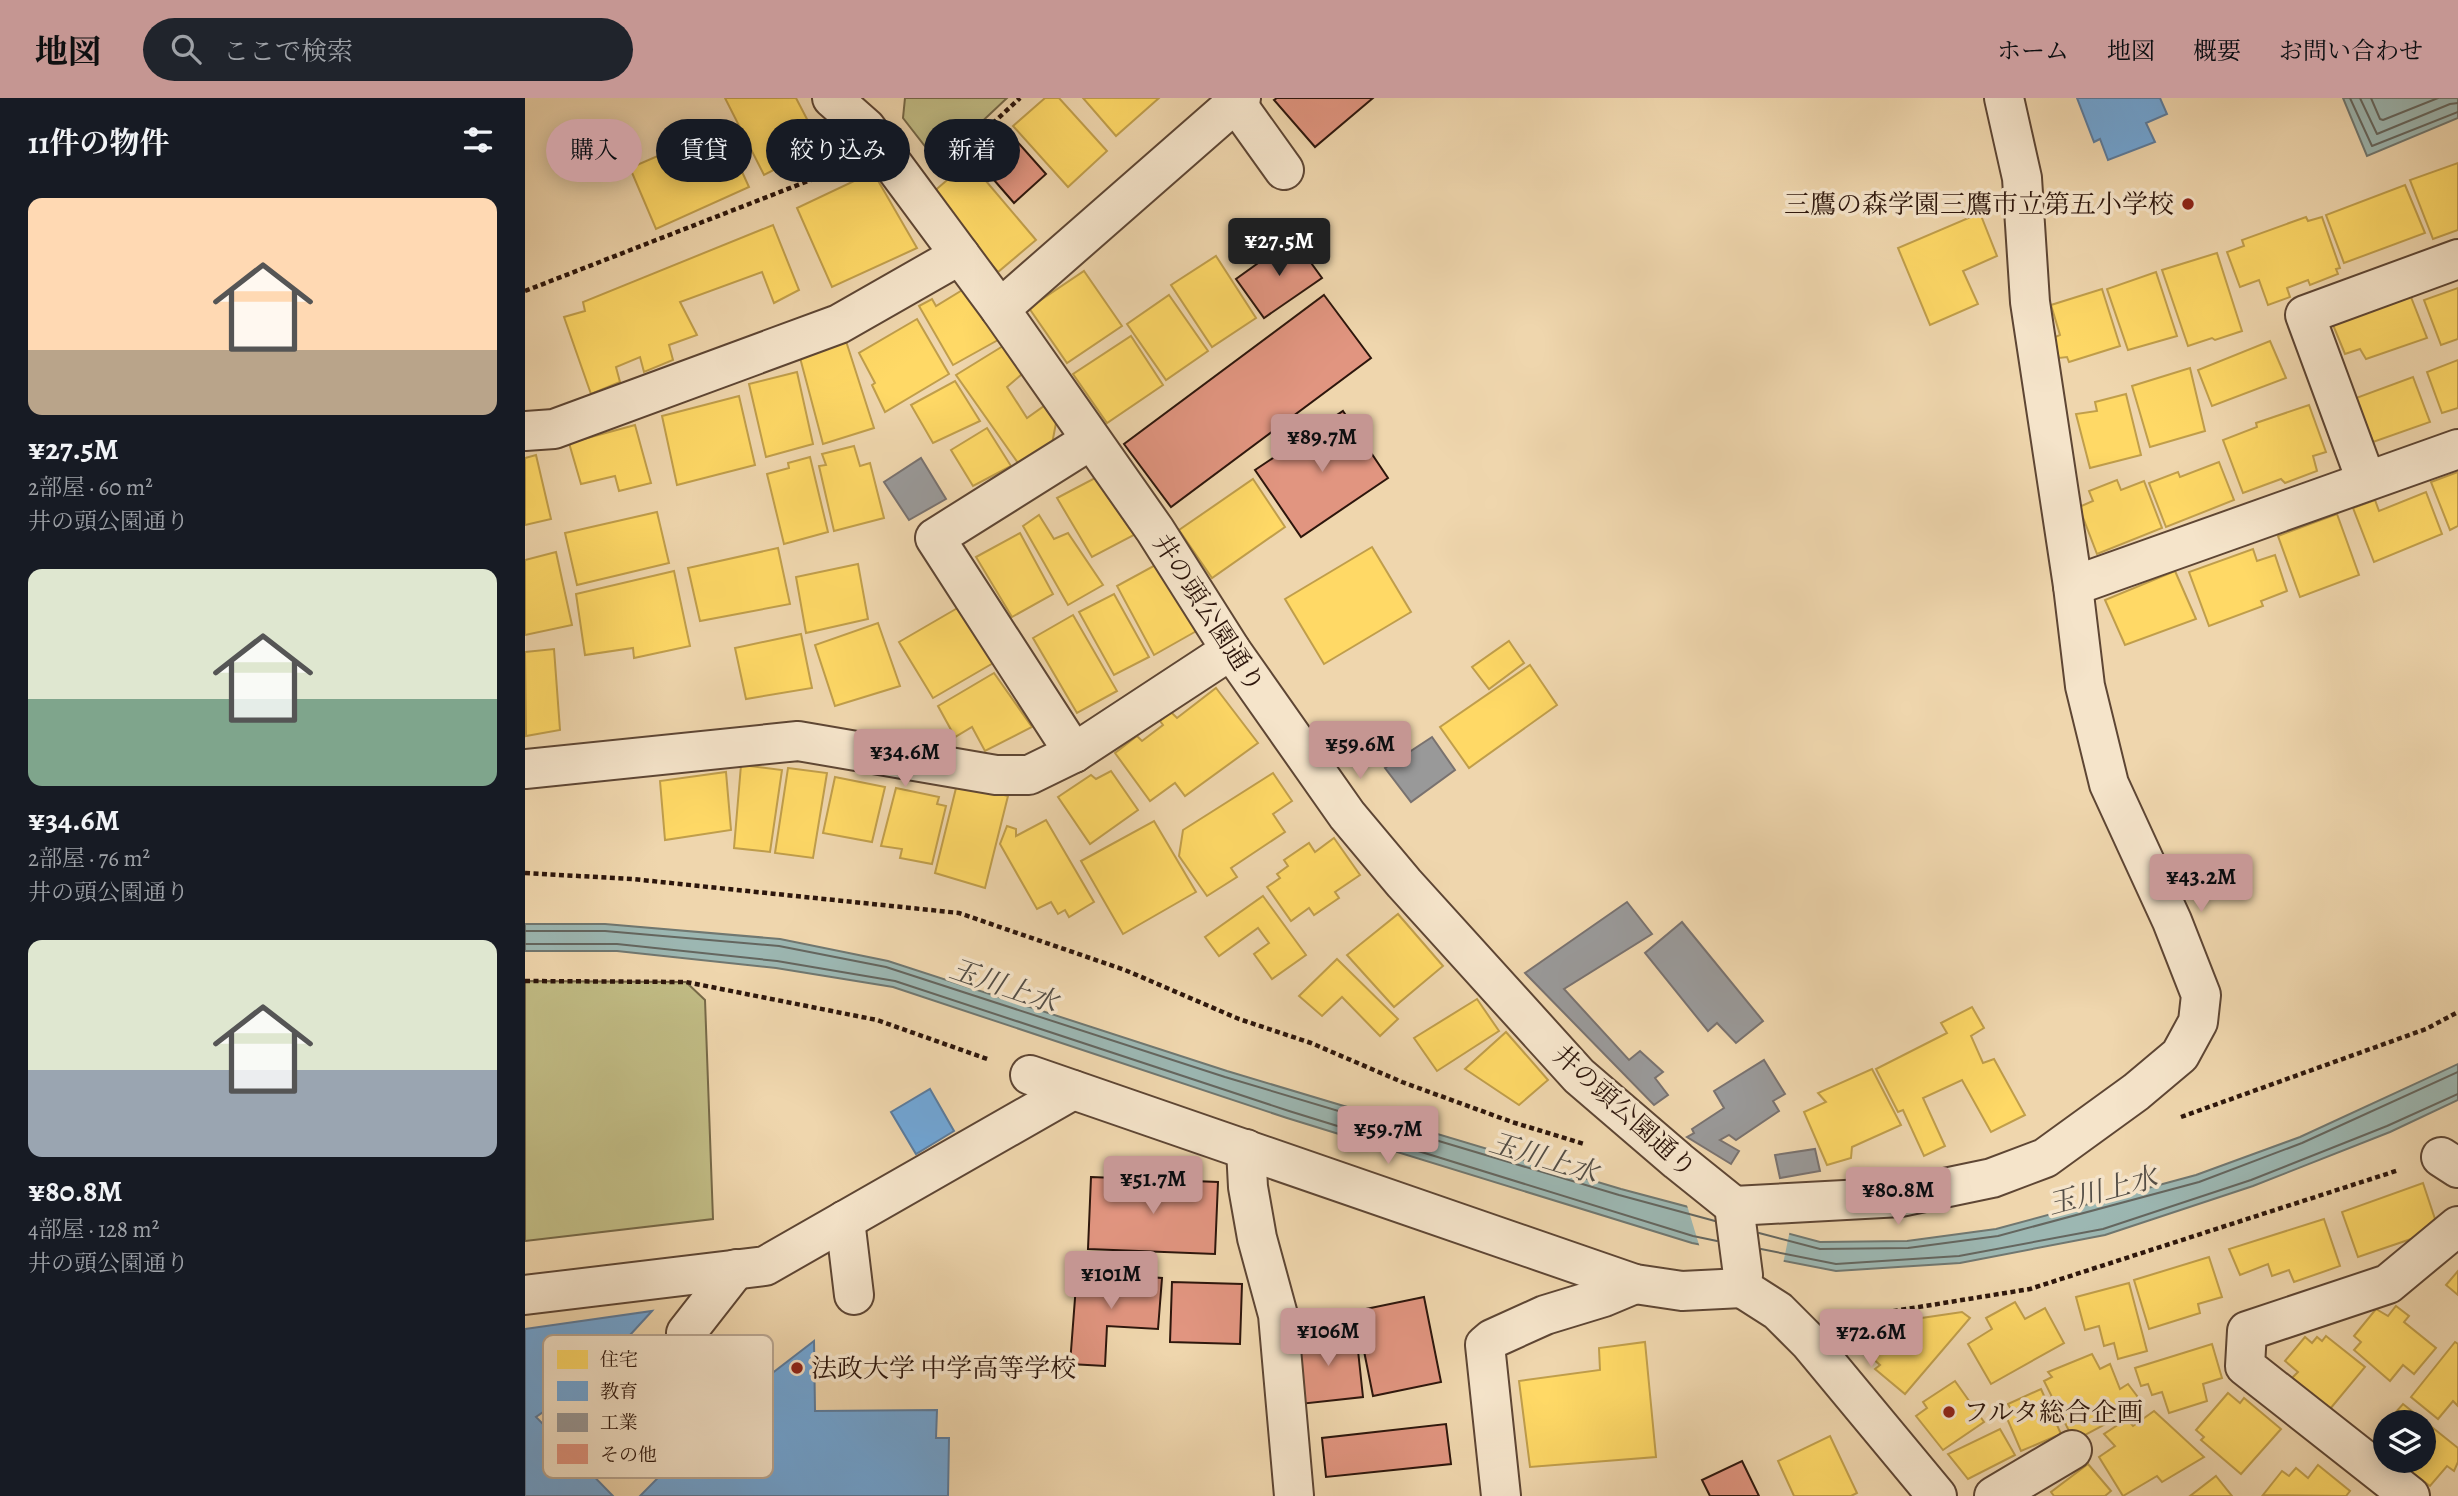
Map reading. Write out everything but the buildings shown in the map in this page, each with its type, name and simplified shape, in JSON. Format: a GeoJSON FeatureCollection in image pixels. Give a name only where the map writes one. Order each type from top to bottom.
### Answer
{"type":"FeatureCollection","features":[{"type":"Feature","properties":{"kind":"street"},"geometry":{"type":"LineString","coordinates":[[1924,1493],[1819,1353],[1778,1311],[1742,1282],[1735,1212],[1902,1197],[1992,1178],[2045,1158],[2136,1092],[2180,1055],[2198,1022],[2201,995],[2172,921],[2109,783],[2085,685],[2073,586],[2030,302],[2022,178],[2004,98]]}},
{"type":"Feature","properties":{"kind":"street"},"geometry":{"type":"LineString","coordinates":[[1000,309],[1238,101],[1285,170]]}},
{"type":"Feature","properties":{"kind":"street","name":"井の頭公園通り"},"geometry":{"type":"LineString","coordinates":[[846,103],[859,119]]}},
{"type":"Feature","properties":{"kind":"street","name":"井の頭公園通り"},"geometry":{"type":"LineString","coordinates":[[906,182],[1000,309],[1155,530],[1231,650],[1347,815],[1579,1076],[1735,1212]]}},
{"type":"Feature","properties":{"kind":"street"},"geometry":{"type":"LineString","coordinates":[[525,431],[554,429],[839,324],[960,255]]}},
{"type":"Feature","properties":{"kind":"street"},"geometry":{"type":"LineString","coordinates":[[2366,480],[2305,315],[2458,259]]}},
{"type":"Feature","properties":{"kind":"street"},"geometry":{"type":"LineString","coordinates":[[1074,753],[935,538],[1091,440]]}},
{"type":"Feature","properties":{"kind":"street"},"geometry":{"type":"LineString","coordinates":[[2073,586],[2458,449]]}},
{"type":"Feature","properties":{"kind":"street"},"geometry":{"type":"LineString","coordinates":[[525,769],[798,741],[996,775],[1029,775],[1074,753],[1231,650]]}},
{"type":"Feature","properties":{"kind":"street"},"geometry":{"type":"LineString","coordinates":[[1030,1075],[1635,1284],[1682,1292],[1742,1282]]}},
{"type":"Feature","properties":{"kind":"street"},"geometry":{"type":"LineString","coordinates":[[525,1295],[765,1266],[1073,1090]]}},
{"type":"Feature","properties":{"kind":"street"},"geometry":{"type":"LineString","coordinates":[[1246,1149],[1248,1187],[1278,1315],[1294,1496]]}},
{"type":"Feature","properties":{"kind":"street"},"geometry":{"type":"LineString","coordinates":[[845,1220],[854,1295]]}},
{"type":"Feature","properties":{"kind":"street"},"geometry":{"type":"LineString","coordinates":[[2410,1496],[2245,1366],[2247,1331],[2388,1284],[2458,1226]]}},
{"type":"Feature","properties":{"kind":"street"},"geometry":{"type":"LineString","coordinates":[[686,1333],[736,1269]]}},
{"type":"Feature","properties":{"kind":"street"},"geometry":{"type":"LineString","coordinates":[[1501,1496],[1485,1345],[1492,1339],[1545,1315],[1604,1297],[1635,1284]]}},
{"type":"Feature","properties":{"kind":"street"},"geometry":{"type":"LineString","coordinates":[[1994,1496],[2072,1450]]}},
{"type":"Feature","properties":{"kind":"path"},"geometry":{"type":"LineString","coordinates":[[998,119],[1020,98]]}},
{"type":"Feature","properties":{"kind":"path"},"geometry":{"type":"LineString","coordinates":[[525,290],[806,182]]}},
{"type":"Feature","properties":{"kind":"path"},"geometry":{"type":"LineString","coordinates":[[525,873],[632,879],[959,913],[1125,970],[1239,1019],[1311,1043],[1414,1087],[1592,1147]]}},
{"type":"Feature","properties":{"kind":"path"},"geometry":{"type":"LineString","coordinates":[[525,981],[686,982],[877,1020],[1030,1075]]}},
{"type":"Feature","properties":{"kind":"path"},"geometry":{"type":"LineString","coordinates":[[2179,1118],[2426,1029],[2458,1012]]}},
{"type":"Feature","properties":{"kind":"path"},"geometry":{"type":"LineString","coordinates":[[1794,1328],[2030,1289],[2449,1163]]}},
{"type":"Feature","properties":{"kind":"shaded area"},"geometry":{"type":"Polygon","coordinates":[[[905,98],[1007,98],[985,119],[924,119],[924,145],[910,127],[910,119],[903,118],[905,98]]]}},
{"type":"Feature","properties":{"kind":"shaded area"},"geometry":{"type":"Polygon","coordinates":[[[525,981],[686,982],[705,1000],[713,1219],[525,1241],[525,981]]]}},
{"type":"Feature","properties":{"kind":"water"},"geometry":{"type":"Polygon","coordinates":[[[2343,98],[2458,98],[2458,118],[2367,156],[2343,98]]]}},
{"type":"Feature","properties":{"kind":"water"},"geometry":{"type":"Polygon","coordinates":[[[525,924],[605,924],[780,939],[888,961],[1227,1071],[1621,1189],[1820,1242],[1907,1241],[1996,1229],[2196,1175],[2300,1137],[2458,1064],[2458,1100],[2390,1132],[2253,1186],[2105,1235],[1960,1263],[1836,1271],[1692,1243],[1287,1118],[893,987],[776,968],[617,951],[525,951],[525,924]]]}},
{"type":"Feature","properties":{"kind":"pier"},"geometry":{"type":"Polygon","coordinates":[[[1686,1202],[1790,1230],[1783,1264],[1700,1248],[1686,1202]]]}},
{"type":"Feature","properties":{"kind":"place","name":"三鷹の森学園三鷹市立第五小学校"},"geometry":{"type":"Point","coordinates":[2188,204]}},
{"type":"Feature","properties":{"kind":"place","name":"法政大学 中学高等学校"},"geometry":{"type":"Point","coordinates":[797,1368]}},
{"type":"Feature","properties":{"kind":"place","name":"フルタ総合企画"},"geometry":{"type":"Point","coordinates":[1949,1412]}},
{"type":"Feature","properties":{"kind":"water label","name":"玉川上水"},"geometry":{"type":"Point","coordinates":[1004,985]}},
{"type":"Feature","properties":{"kind":"water label","name":"玉川上水"},"geometry":{"type":"Point","coordinates":[1544,1157]}},
{"type":"Feature","properties":{"kind":"water label","name":"玉川上水"},"geometry":{"type":"Point","coordinates":[2102,1190]}}]}
